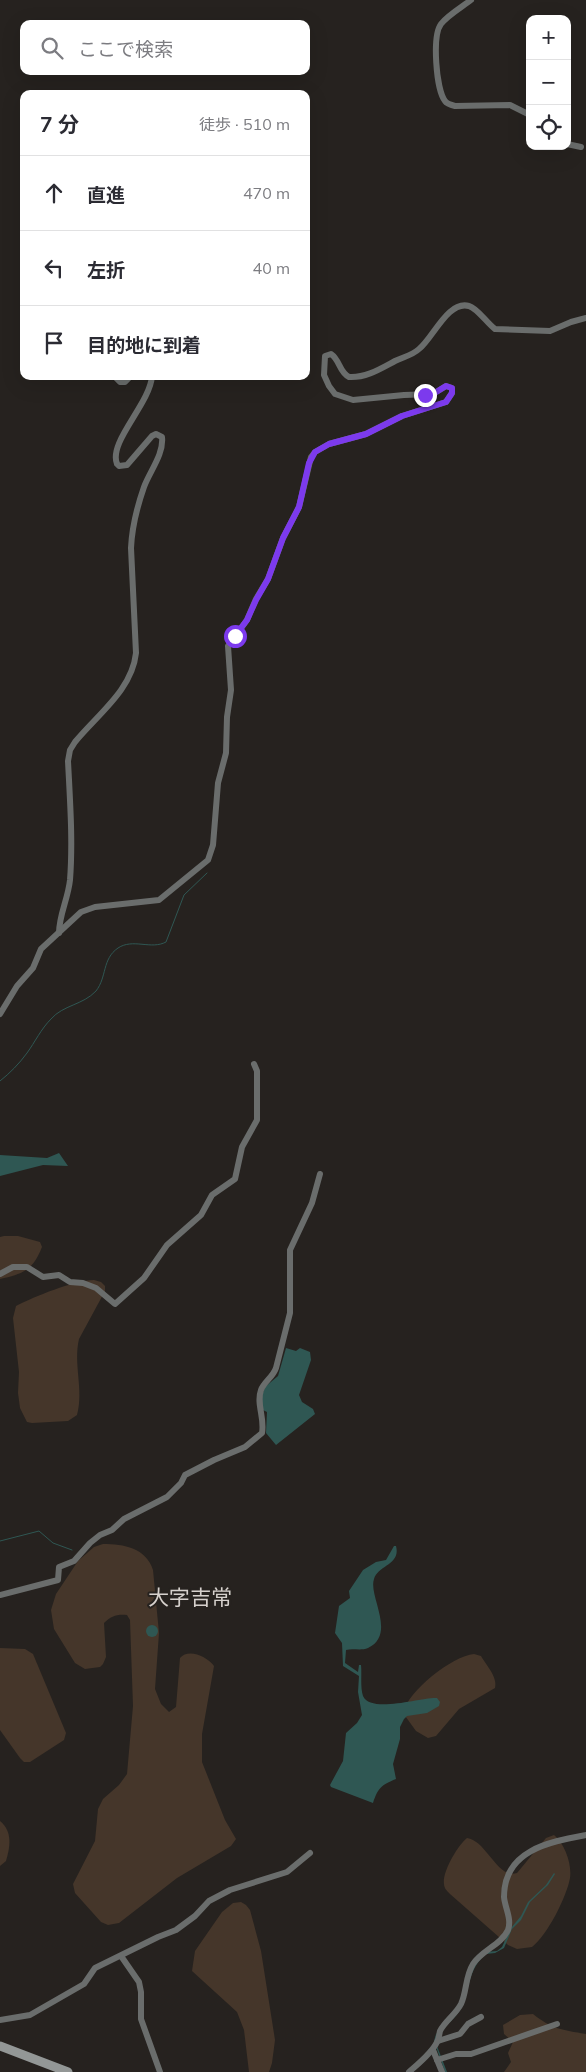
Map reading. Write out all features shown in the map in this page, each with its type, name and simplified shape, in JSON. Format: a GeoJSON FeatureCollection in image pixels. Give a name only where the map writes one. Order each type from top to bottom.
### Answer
{"type":"FeatureCollection","features":[{"type":"Feature","properties":{"kind":"street"},"geometry":{"type":"LineString","coordinates":[[471,0],[443,22],[438,30],[436,60],[438,80],[444,100],[447,104],[455,106],[510,105],[526,113]]}},
{"type":"Feature","properties":{"kind":"street"},"geometry":{"type":"LineString","coordinates":[[571,145],[581,147]]}},
{"type":"Feature","properties":{"kind":"street"},"geometry":{"type":"LineString","coordinates":[[0,1014],[17,986],[33,968],[41,949],[81,912],[87,909],[159,900],[208,860],[213,845],[216,799],[226,753],[227,717],[231,690],[228,646],[247,620],[268,579],[283,538],[299,507],[311,458],[315,452],[329,444],[366,434],[402,416],[446,402],[452,393],[452,388],[446,386],[433,394],[362,400],[342,398],[332,390],[326,380],[325,356],[331,354],[334,356],[341,369],[349,377],[363,376],[382,369],[419,350],[450,312],[457,307],[470,306],[495,329],[550,331],[586,318]]}},
{"type":"Feature","properties":{"kind":"street"},"geometry":{"type":"LineString","coordinates":[[59,933],[61,914],[68,894],[71,857],[68,761],[70,750],[127,682],[135,666],[132,532],[144,488],[162,448],[162,437],[156,434],[152,436],[127,465],[117,464],[115,453],[126,429],[144,402],[151,380]]}},
{"type":"Feature","properties":{"kind":"street"},"geometry":{"type":"LineString","coordinates":[[0,1274],[13,1267],[27,1267],[43,1277],[60,1275],[70,1282],[84,1283],[96,1288],[115,1304],[131,1291],[144,1278],[167,1245],[201,1215],[212,1195],[235,1179],[242,1147],[257,1120],[257,1071],[254,1064]]}},
{"type":"Feature","properties":{"kind":"street"},"geometry":{"type":"LineString","coordinates":[[0,1595],[58,1580],[59,1567],[74,1561],[100,1534],[112,1530],[124,1518],[167,1497],[181,1483],[185,1476],[214,1460],[245,1448],[262,1433],[264,1419],[259,1396],[261,1389],[274,1375],[288,1324],[291,1283],[290,1250],[312,1203],[320,1174]]}},
{"type":"Feature","properties":{"kind":"street"},"geometry":{"type":"LineString","coordinates":[[409,2072],[437,2043],[445,2026],[461,2003],[467,1976],[479,1955],[504,1936],[509,1928],[504,1890],[509,1873],[516,1860],[527,1852],[586,1835]]}},
{"type":"Feature","properties":{"kind":"street"},"geometry":{"type":"LineString","coordinates":[[0,2020],[30,2015],[84,1984],[95,1968],[176,1930],[195,1916],[209,1901],[230,1890],[287,1872],[310,1852]]}},
{"type":"Feature","properties":{"kind":"street"},"geometry":{"type":"LineString","coordinates":[[121,1956],[139,1982],[142,1992],[141,2019],[160,2072]]}},
{"type":"Feature","properties":{"kind":"street"},"geometry":{"type":"LineString","coordinates":[[437,2043],[460,2034],[468,2024],[481,2018]]}},
{"type":"Feature","properties":{"kind":"street"},"geometry":{"type":"LineString","coordinates":[[440,2059],[456,2054],[471,2054],[557,2024]]}},
{"type":"Feature","properties":{"kind":"street"},"geometry":{"type":"LineString","coordinates":[[437,2043],[442,2072]]}},
{"type":"Feature","properties":{"kind":"street"},"geometry":{"type":"LineString","coordinates":[[0,2046],[68,2072]]}},
{"type":"Feature","properties":{"kind":"shaded area"},"geometry":{"type":"Polygon","coordinates":[[[18,1236],[40,1242],[42,1247],[35,1261],[26,1270],[0,1279],[0,1237],[18,1236]]]}},
{"type":"Feature","properties":{"kind":"shaded area"},"geometry":{"type":"Polygon","coordinates":[[[94,1280],[101,1282],[105,1286],[105,1291],[79,1339],[77,1358],[79,1406],[77,1415],[68,1421],[27,1422],[20,1408],[18,1393],[19,1372],[13,1318],[16,1306],[65,1286],[94,1280]]]}},
{"type":"Feature","properties":{"kind":"shaded area"},"geometry":{"type":"Polygon","coordinates":[[[103,1544],[126,1546],[140,1552],[150,1563],[153,1570],[159,1633],[155,1689],[161,1704],[169,1712],[176,1707],[180,1658],[183,1655],[197,1654],[207,1659],[214,1666],[202,1734],[202,1762],[225,1820],[236,1839],[231,1846],[177,1878],[119,1923],[108,1925],[101,1922],[75,1893],[73,1884],[95,1841],[98,1809],[103,1799],[119,1785],[127,1774],[133,1706],[130,1620],[127,1615],[120,1615],[112,1617],[104,1623],[106,1657],[100,1667],[85,1669],[75,1663],[54,1629],[51,1610],[56,1594],[78,1561],[94,1547],[103,1544]]]}},
{"type":"Feature","properties":{"kind":"shaded area"},"geometry":{"type":"Polygon","coordinates":[[[0,1648],[25,1649],[33,1654],[66,1733],[64,1740],[30,1762],[24,1762],[20,1758],[0,1730],[0,1648]]]}},
{"type":"Feature","properties":{"kind":"shaded area"},"geometry":{"type":"Polygon","coordinates":[[[474,1654],[481,1656],[491,1671],[495,1680],[495,1688],[459,1709],[436,1736],[428,1738],[416,1731],[403,1713],[413,1695],[443,1668],[465,1656],[474,1654]]]}},
{"type":"Feature","properties":{"kind":"shaded area"},"geometry":{"type":"Polygon","coordinates":[[[0,1821],[9,1835],[9,1850],[6,1861],[0,1866],[0,1821]]]}},
{"type":"Feature","properties":{"kind":"shaded area"},"geometry":{"type":"Polygon","coordinates":[[[554,1835],[567,1855],[570,1878],[556,1915],[538,1942],[532,1947],[517,1949],[508,1945],[445,1888],[444,1879],[448,1866],[455,1852],[467,1838],[474,1840],[480,1845],[498,1866],[510,1874],[517,1873],[546,1838],[554,1835]]]}},
{"type":"Feature","properties":{"kind":"shaded area"},"geometry":{"type":"Polygon","coordinates":[[[241,1902],[250,1910],[261,1951],[275,2040],[269,2072],[249,2072],[244,2030],[237,2012],[192,1971],[195,1951],[222,1912],[233,1903],[241,1902]]]}},
{"type":"Feature","properties":{"kind":"shaded area"},"geometry":{"type":"Polygon","coordinates":[[[533,2014],[546,2023],[558,2028],[586,2034],[586,2072],[504,2072],[511,2062],[508,2053],[513,2042],[504,2034],[503,2025],[520,2015],[533,2014]]]}},
{"type":"Feature","properties":{"kind":"water"},"geometry":{"type":"Polygon","coordinates":[[[59,1153],[68,1166],[43,1165],[0,1176],[0,1155],[47,1158],[59,1153]]]}},
{"type":"Feature","properties":{"kind":"water"},"geometry":{"type":"Polygon","coordinates":[[[286,1348],[296,1351],[300,1348],[310,1352],[311,1360],[299,1395],[302,1402],[313,1409],[315,1414],[276,1445],[266,1433],[267,1412],[263,1410],[260,1401],[265,1387],[278,1376],[286,1348]]]}},
{"type":"Feature","properties":{"kind":"water"},"geometry":{"type":"Polygon","coordinates":[[[394,1546],[396,1546],[397,1552],[395,1557],[376,1574],[374,1579],[373,1586],[381,1624],[380,1634],[376,1642],[368,1648],[346,1650],[345,1663],[358,1672],[359,1665],[361,1665],[362,1692],[368,1701],[376,1704],[386,1704],[437,1698],[440,1702],[439,1706],[427,1713],[407,1716],[404,1719],[400,1727],[400,1739],[393,1764],[396,1779],[381,1788],[373,1803],[330,1785],[343,1761],[346,1733],[357,1723],[362,1715],[358,1692],[359,1676],[343,1666],[342,1643],[335,1633],[339,1606],[350,1598],[349,1591],[363,1570],[376,1562],[386,1560],[394,1546]]]}},
{"type":"Feature","properties":{"kind":"water"},"geometry":{"type":"Polygon","coordinates":[[[152,1625],[158,1631],[152,1637],[146,1631],[152,1625]]]}},
{"type":"Feature","properties":{"kind":"water"},"geometry":{"type":"Polygon","coordinates":[[[554,1873],[548,1885],[530,1902],[521,1920],[512,1929],[504,1948],[495,1953],[486,1954],[475,1967],[460,2010],[435,2041],[447,2072],[445,2072],[434,2041],[436,2034],[449,2023],[462,2003],[469,1976],[477,1961],[486,1952],[497,1951],[502,1947],[511,1928],[521,1916],[528,1902],[546,1885],[554,1873]]]}},
{"type":"Feature","properties":{"kind":"waterway"},"geometry":{"type":"LineString","coordinates":[[0,1081],[21,1061],[44,1027],[56,1014],[91,996],[96,991],[102,980],[109,957],[113,952],[124,945],[154,945],[166,942],[184,895],[207,873]]}},
{"type":"Feature","properties":{"kind":"waterway"},"geometry":{"type":"LineString","coordinates":[[0,1541],[39,1531],[53,1543],[72,1550]]}},
{"type":"Feature","properties":{"kind":"district","name":"大字吉常"},"geometry":{"type":"Point","coordinates":[190,1597]}},
{"type":"Feature","properties":{"kind":"route"},"geometry":{"type":"LineString","coordinates":[[235,636],[247,620],[268,579],[283,538],[299,507],[309,463],[315,452],[329,444],[366,434],[417,410],[446,402],[452,393],[452,388],[446,386],[433,394],[425,395]]}}]}
